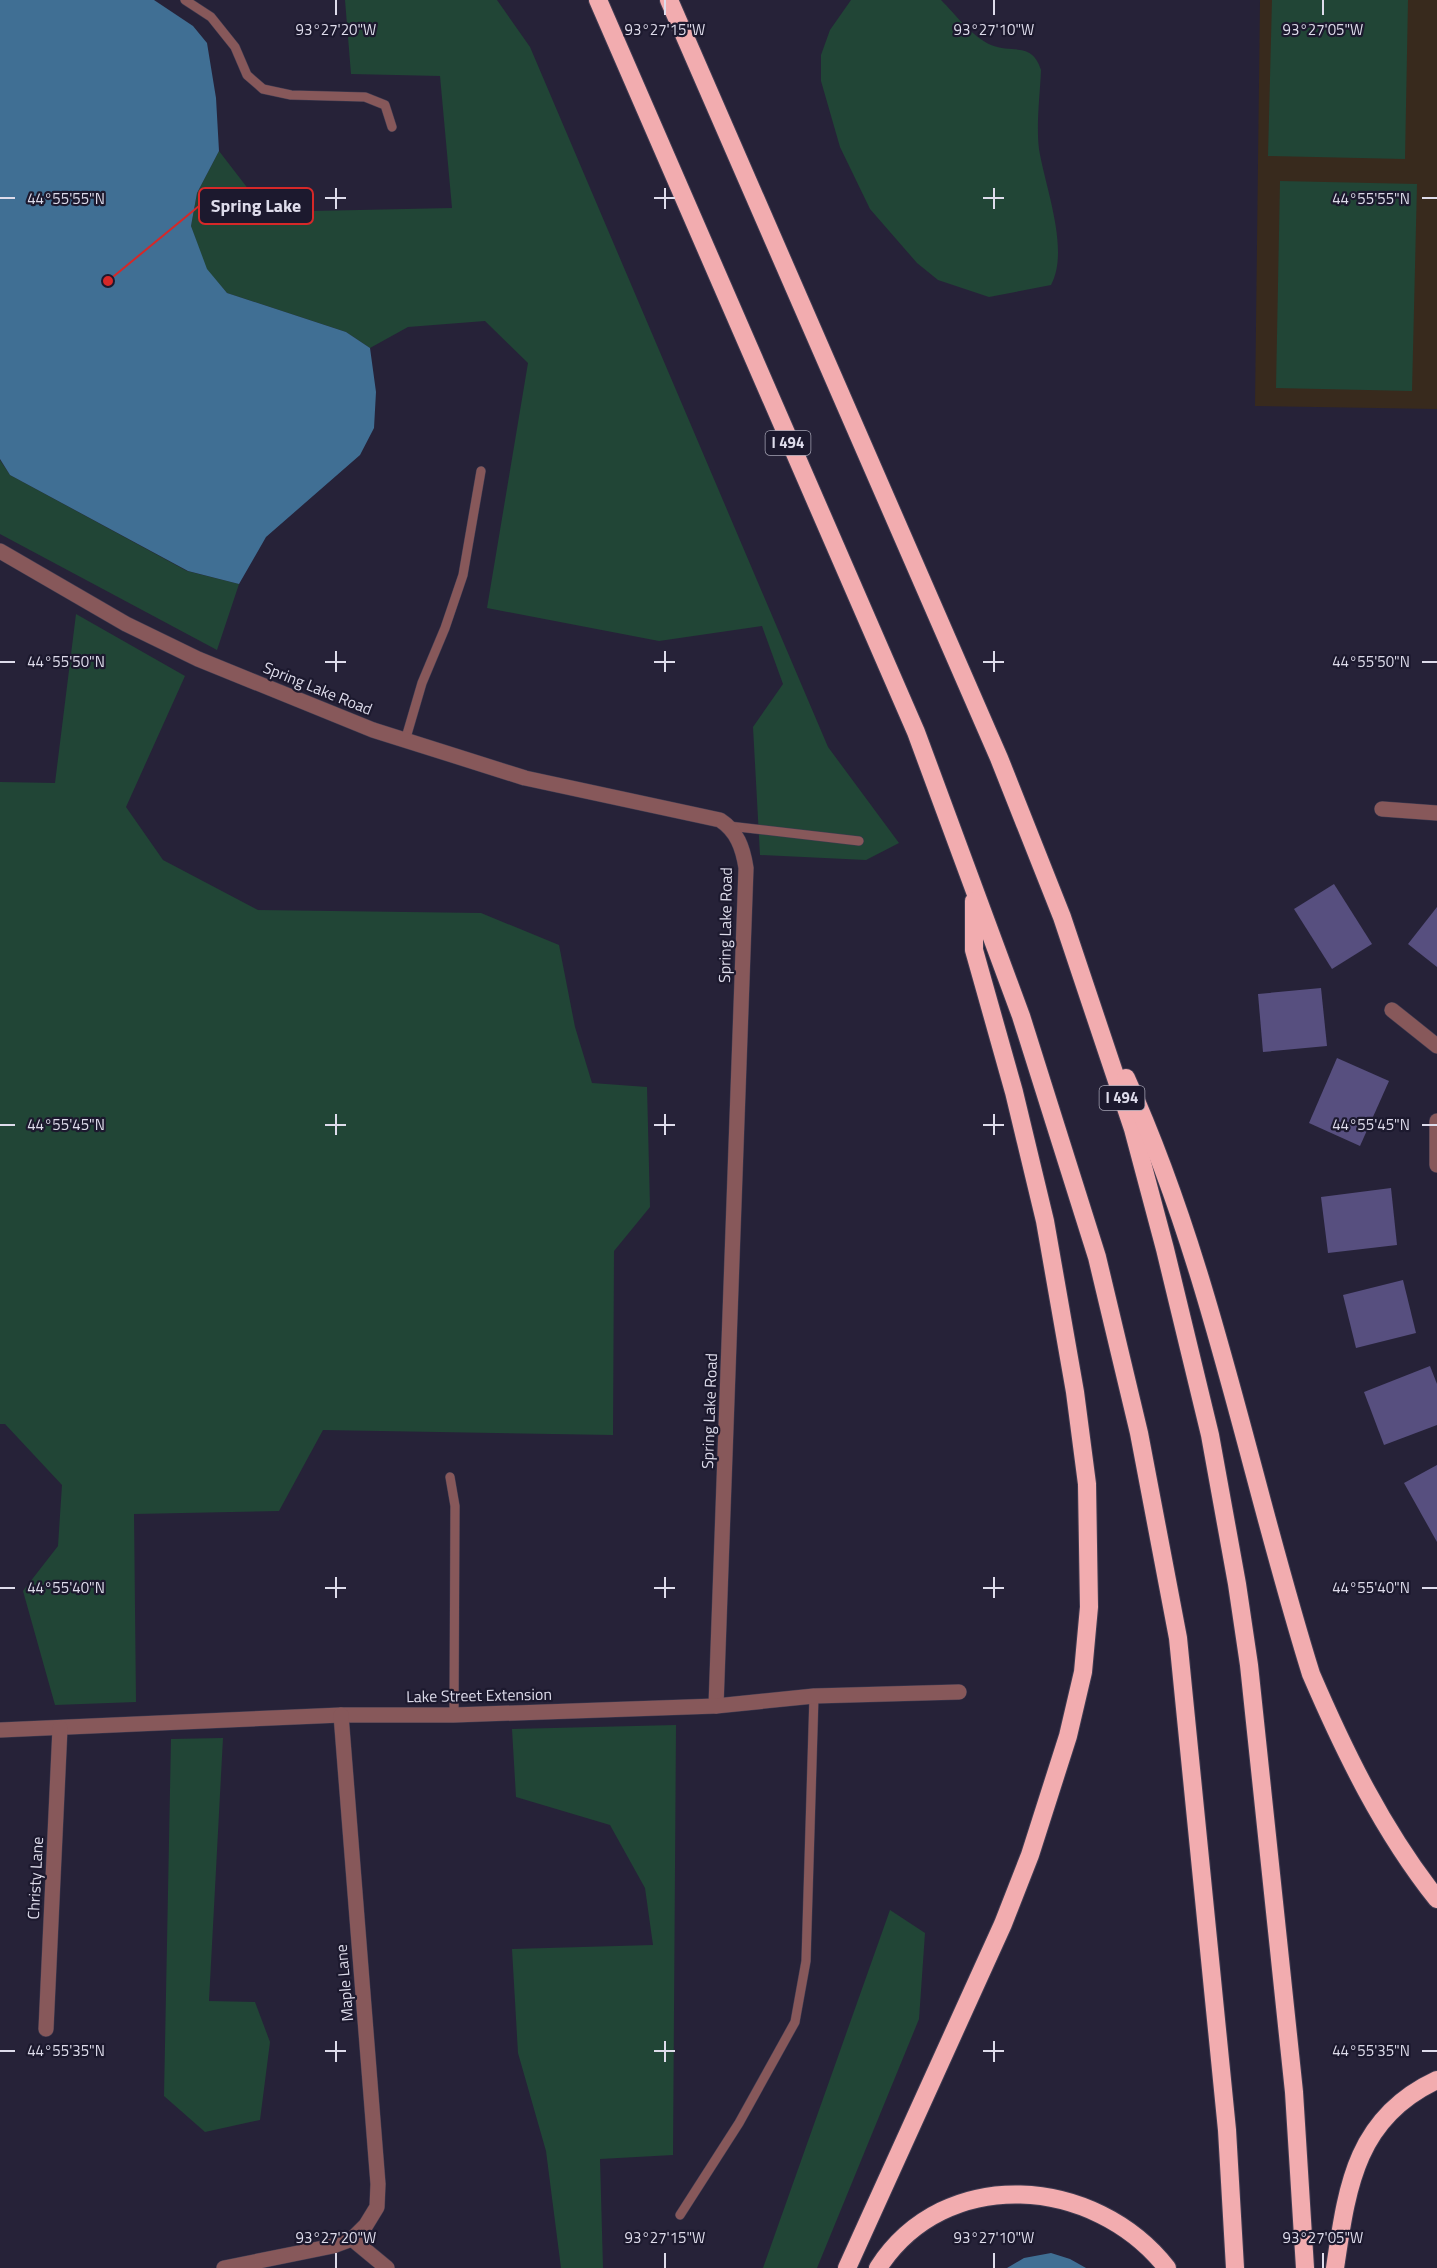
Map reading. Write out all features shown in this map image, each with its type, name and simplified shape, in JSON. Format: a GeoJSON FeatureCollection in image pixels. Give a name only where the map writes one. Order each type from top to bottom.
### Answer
{"type":"FeatureCollection","features":[{"type":"Feature","properties":{"kind":"highway","name":"I 494"},"geometry":{"type":"LineString","coordinates":[[598,0],[916,732],[1021,1016],[1096,1257],[1139,1433],[1170,1587],[1188,1725],[1227,2130],[1235,2268]]}},
{"type":"Feature","properties":{"kind":"highway","name":"I 494"},"geometry":{"type":"LineString","coordinates":[[669,0],[999,758],[1062,916],[1092,1002],[1150,1191],[1223,1494],[1249,1665],[1294,2092],[1305,2268]]}},
{"type":"Feature","properties":{"kind":"highway"},"geometry":{"type":"LineString","coordinates":[[847,2268],[998,1934],[1030,1855],[1068,1736],[1083,1672],[1089,1607],[1087,1484],[1076,1392],[1045,1221],[1014,1092],[974,950],[974,888]]}},
{"type":"Feature","properties":{"kind":"highway"},"geometry":{"type":"LineString","coordinates":[[1092,1002],[1148,1126],[1181,1219],[1205,1294],[1311,1674],[1368,1797],[1437,1899]]}},
{"type":"Feature","properties":{"kind":"highway"},"geometry":{"type":"LineString","coordinates":[[1335,2268],[1348,2187],[1367,2141],[1395,2106],[1418,2089],[1437,2080]]}},
{"type":"Feature","properties":{"kind":"highway"},"geometry":{"type":"LineString","coordinates":[[878,2268],[901,2238],[946,2207],[972,2199],[1003,2195],[1062,2199],[1090,2207],[1121,2224],[1145,2244],[1167,2268]]}},
{"type":"Feature","properties":{"kind":"street","name":"Spring Lake Road"},"geometry":{"type":"LineString","coordinates":[[0,551],[126,624],[198,659],[405,741],[525,778],[720,820],[729,826],[743,853],[746,868],[716,1706]]}},
{"type":"Feature","properties":{"kind":"street"},"geometry":{"type":"LineString","coordinates":[[1383,809],[1437,813]]}},
{"type":"Feature","properties":{"kind":"street"},"geometry":{"type":"LineString","coordinates":[[1392,1010],[1437,1046]]}},
{"type":"Feature","properties":{"kind":"street"},"geometry":{"type":"LineString","coordinates":[[1437,1121],[1437,1165]]}},
{"type":"Feature","properties":{"kind":"street","name":"Lake Street Extension"},"geometry":{"type":"LineString","coordinates":[[0,1730],[341,1715],[716,1706],[814,1696],[959,1692]]}},
{"type":"Feature","properties":{"kind":"street","name":"Maple Lane"},"geometry":{"type":"LineString","coordinates":[[341,1715],[378,2184],[377,2207],[366,2225],[352,2239]]}},
{"type":"Feature","properties":{"kind":"street","name":"Christy Lane"},"geometry":{"type":"LineString","coordinates":[[46,2029],[60,1728]]}},
{"type":"Feature","properties":{"kind":"street"},"geometry":{"type":"LineString","coordinates":[[224,2268],[333,2246],[352,2239],[387,2268]]}},
{"type":"Feature","properties":{"kind":"lane"},"geometry":{"type":"LineString","coordinates":[[185,0],[212,17],[235,47],[247,75],[263,89],[291,95],[364,97],[385,105],[392,127]]}},
{"type":"Feature","properties":{"kind":"lane"},"geometry":{"type":"LineString","coordinates":[[405,741],[422,683],[445,628],[463,575],[481,471]]}},
{"type":"Feature","properties":{"kind":"lane"},"geometry":{"type":"LineString","coordinates":[[729,826],[859,842]]}},
{"type":"Feature","properties":{"kind":"lane"},"geometry":{"type":"LineString","coordinates":[[450,1478],[456,1506],[454,1714]]}},
{"type":"Feature","properties":{"kind":"lane"},"geometry":{"type":"LineString","coordinates":[[680,2216],[739,2123],[795,2022],[806,1961],[814,1696]]}},
{"type":"Feature","properties":{"kind":"shaded area"},"geometry":{"type":"Polygon","coordinates":[[[1260,0],[1437,0],[1437,409],[1255,406],[1260,0]]]}},
{"type":"Feature","properties":{"kind":"green space"},"geometry":{"type":"Polygon","coordinates":[[[345,0],[497,0],[530,47],[828,747],[899,843],[866,860],[760,855],[753,727],[783,684],[762,626],[659,641],[487,608],[528,363],[485,321],[408,327],[370,348],[346,332],[227,293],[206,269],[191,226],[197,193],[219,151],[266,212],[452,208],[440,76],[351,74],[345,0]]]}},
{"type":"Feature","properties":{"kind":"green space"},"geometry":{"type":"Polygon","coordinates":[[[851,0],[941,0],[970,31],[984,41],[991,45],[1027,52],[1037,61],[1041,70],[1039,149],[1057,237],[1056,271],[1051,285],[989,297],[938,280],[917,263],[870,209],[840,147],[821,81],[821,55],[830,30],[851,0]]]}},
{"type":"Feature","properties":{"kind":"green space"},"geometry":{"type":"Polygon","coordinates":[[[1272,0],[1408,0],[1405,159],[1268,156],[1272,0]]]}},
{"type":"Feature","properties":{"kind":"green space"},"geometry":{"type":"Polygon","coordinates":[[[1280,181],[1417,184],[1412,391],[1276,388],[1280,181]]]}},
{"type":"Feature","properties":{"kind":"green space"},"geometry":{"type":"Polygon","coordinates":[[[0,460],[10,475],[187,571],[239,584],[217,650],[0,534],[0,460]]]}},
{"type":"Feature","properties":{"kind":"green space"},"geometry":{"type":"Polygon","coordinates":[[[76,614],[185,676],[126,807],[163,860],[258,910],[481,913],[559,945],[575,1027],[592,1083],[647,1087],[650,1207],[614,1251],[613,1435],[323,1430],[279,1511],[134,1514],[136,1702],[55,1705],[23,1591],[58,1546],[62,1485],[5,1424],[0,1424],[0,782],[55,783],[76,614]]]}},
{"type":"Feature","properties":{"kind":"green space"},"geometry":{"type":"Polygon","coordinates":[[[676,1725],[673,2155],[600,2159],[603,2268],[561,2268],[546,2151],[518,2053],[512,1949],[653,1945],[645,1888],[610,1825],[516,1797],[512,1729],[676,1725]]]}},
{"type":"Feature","properties":{"kind":"green space"},"geometry":{"type":"Polygon","coordinates":[[[223,1738],[209,2001],[255,2002],[270,2042],[260,2120],[205,2132],[164,2096],[171,1739],[223,1738]]]}},
{"type":"Feature","properties":{"kind":"green space"},"geometry":{"type":"Polygon","coordinates":[[[890,1910],[925,1933],[919,2019],[817,2268],[763,2268],[890,1910]]]}},
{"type":"Feature","properties":{"kind":"water"},"geometry":{"type":"Polygon","coordinates":[[[0,0],[154,0],[193,26],[207,43],[216,98],[219,151],[197,193],[191,226],[207,269],[227,293],[346,332],[370,348],[376,392],[374,428],[360,455],[266,537],[239,584],[188,571],[10,475],[0,459],[0,0]]]}},
{"type":"Feature","properties":{"kind":"water"},"geometry":{"type":"Polygon","coordinates":[[[1051,2253],[1070,2259],[1086,2268],[1007,2268],[1024,2258],[1051,2253]]]}},
{"type":"Feature","properties":{"kind":"building"},"geometry":{"type":"Polygon","coordinates":[[[1334,884],[1372,944],[1332,969],[1294,909],[1334,884]]]}},
{"type":"Feature","properties":{"kind":"building"},"geometry":{"type":"Polygon","coordinates":[[[1437,907],[1437,967],[1408,944],[1437,907]]]}},
{"type":"Feature","properties":{"kind":"building"},"geometry":{"type":"Polygon","coordinates":[[[1321,988],[1327,1046],[1263,1052],[1258,994],[1321,988]]]}},
{"type":"Feature","properties":{"kind":"building"},"geometry":{"type":"Polygon","coordinates":[[[1337,1058],[1389,1081],[1360,1146],[1309,1123],[1337,1058]]]}},
{"type":"Feature","properties":{"kind":"building"},"geometry":{"type":"Polygon","coordinates":[[[1391,1188],[1397,1245],[1328,1253],[1321,1197],[1391,1188]]]}},
{"type":"Feature","properties":{"kind":"building"},"geometry":{"type":"Polygon","coordinates":[[[1403,1280],[1416,1333],[1356,1348],[1343,1295],[1403,1280]]]}},
{"type":"Feature","properties":{"kind":"building"},"geometry":{"type":"Polygon","coordinates":[[[1430,1366],[1437,1384],[1437,1425],[1384,1445],[1364,1392],[1430,1366]]]}},
{"type":"Feature","properties":{"kind":"building"},"geometry":{"type":"Polygon","coordinates":[[[1437,1465],[1437,1542],[1404,1483],[1437,1465]]]}},
{"type":"Feature","properties":{"kind":"place","name":"Spring Lake"},"geometry":{"type":"Point","coordinates":[108,281]}}]}
